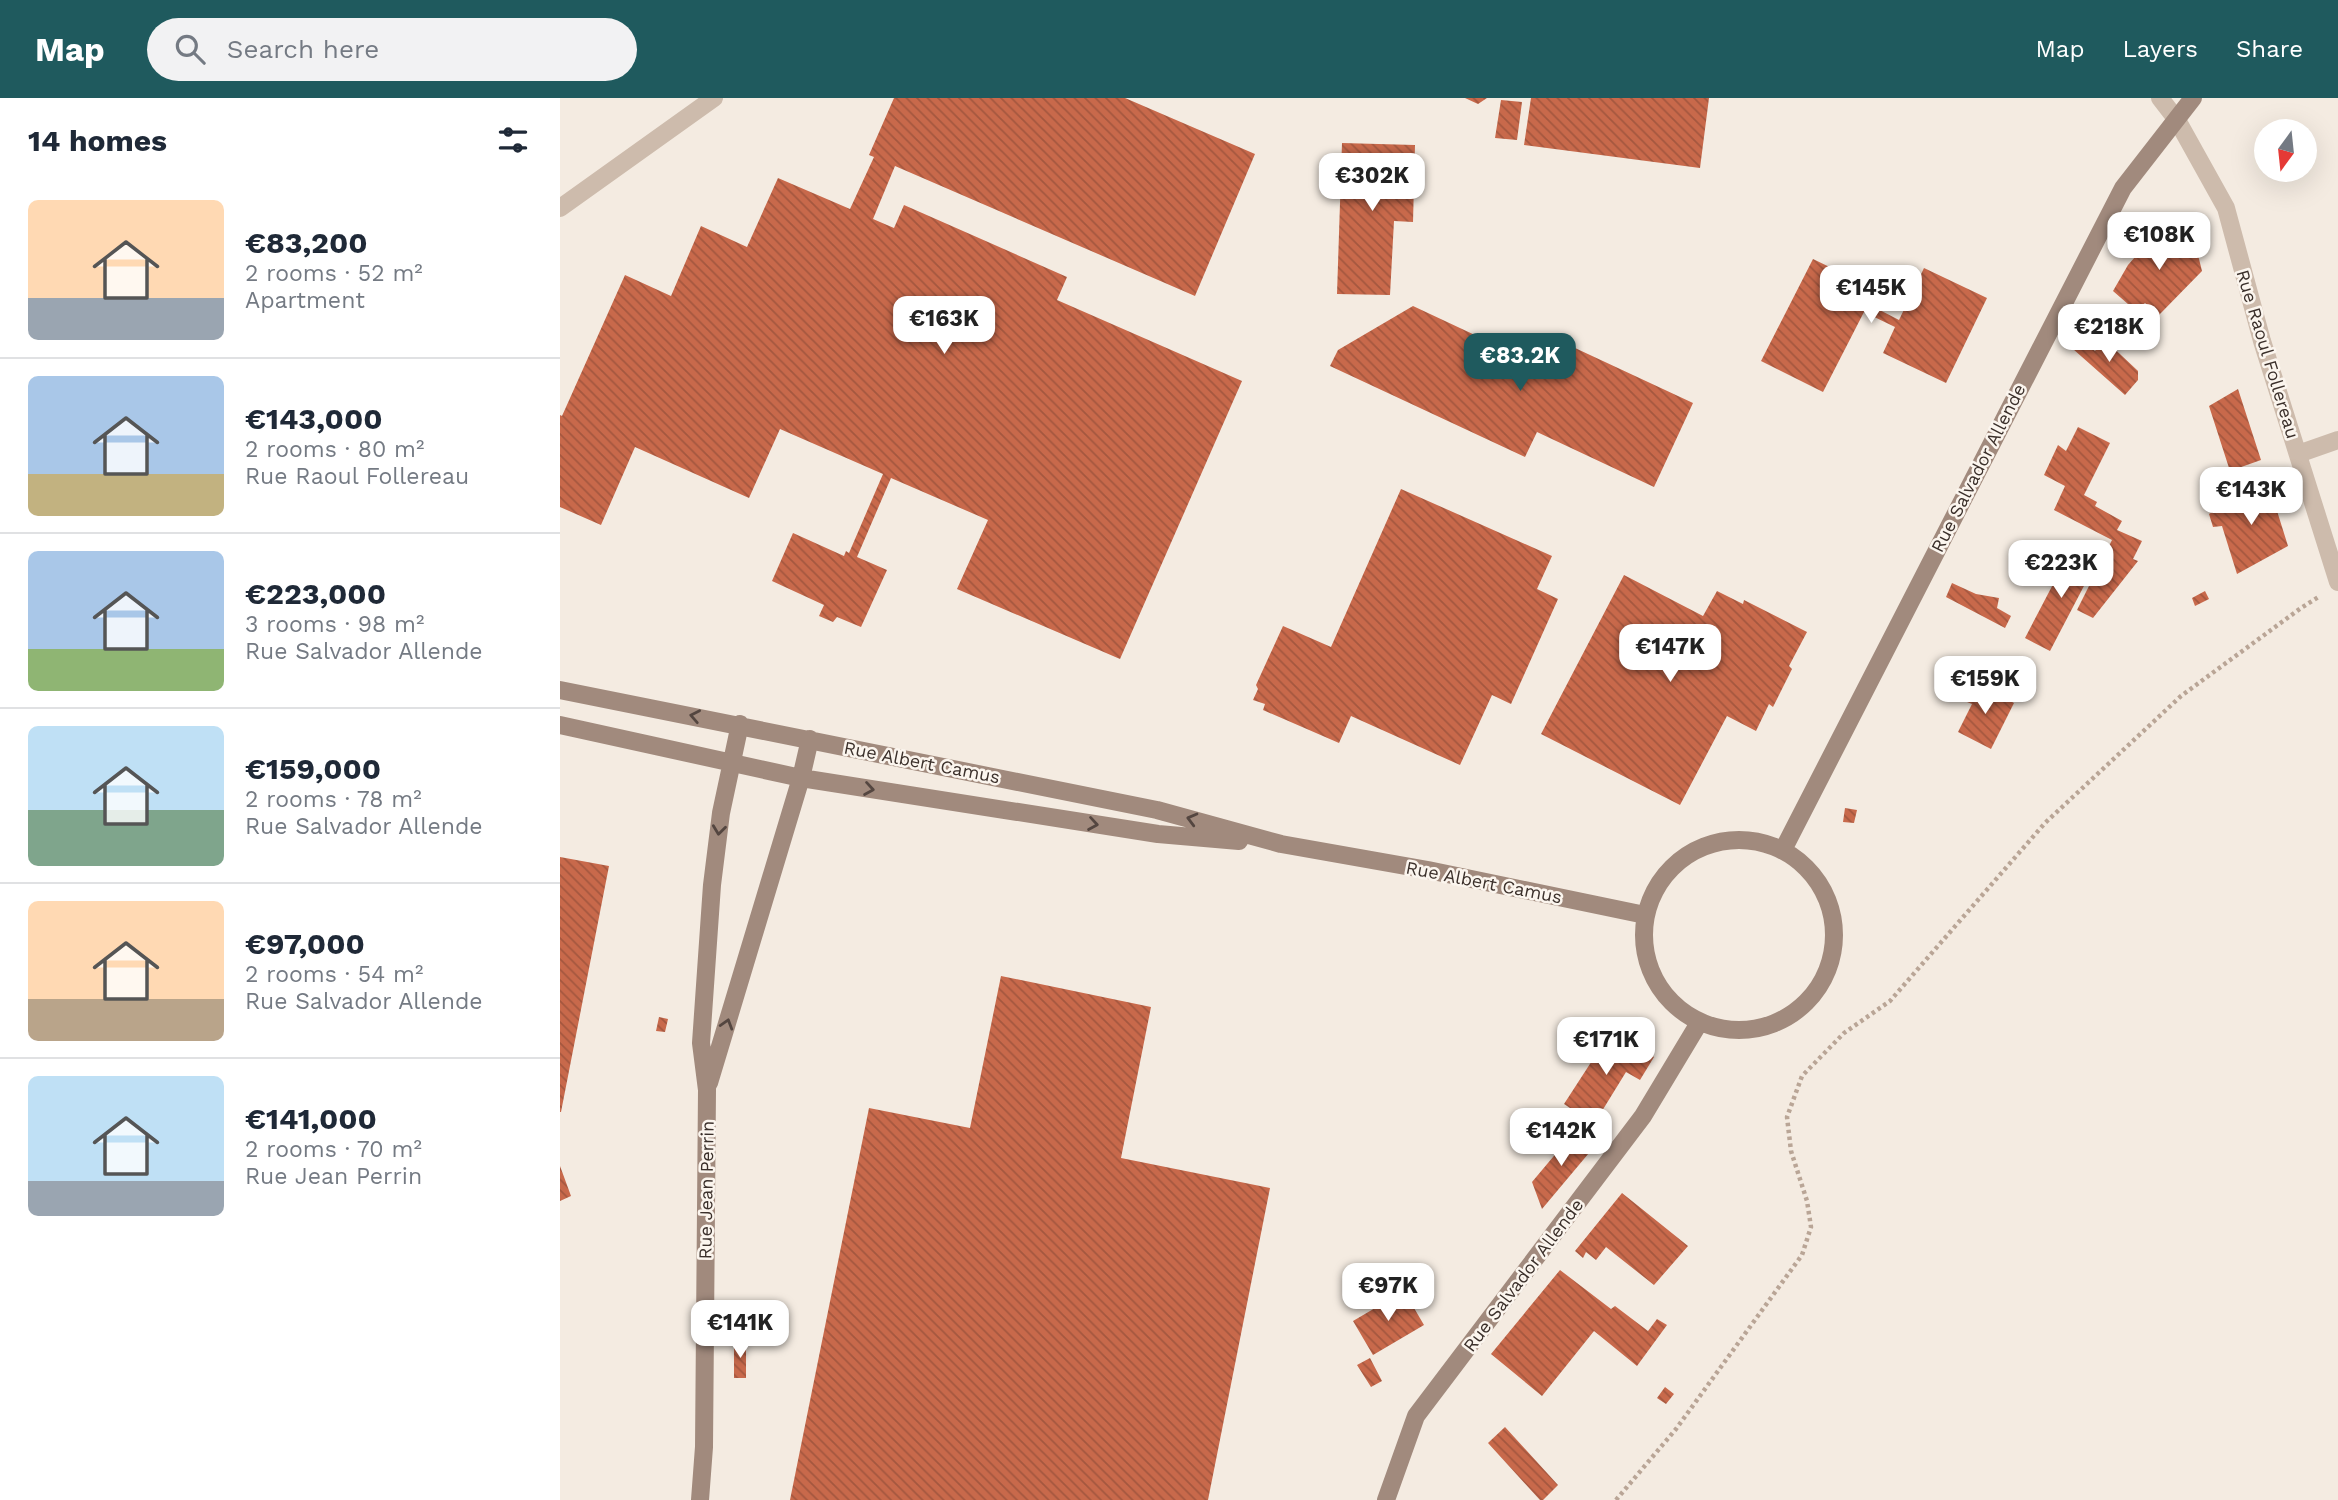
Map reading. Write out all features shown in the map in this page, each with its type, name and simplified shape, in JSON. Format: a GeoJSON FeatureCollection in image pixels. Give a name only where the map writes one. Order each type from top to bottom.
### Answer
{"type":"FeatureCollection","features":[{"type":"Feature","properties":{"kind":"street"},"geometry":{"type":"LineString","coordinates":[[560,208],[714,98]]}},
{"type":"Feature","properties":{"kind":"street","name":"Rue Raoul Follereau"},"geometry":{"type":"LineString","coordinates":[[2160,98],[2176,120],[2226,208],[2262,341],[2298,454],[2333,587]]}},
{"type":"Feature","properties":{"kind":"street","name":"Rue Salvador Allende"},"geometry":{"type":"LineString","coordinates":[[1783,850],[2123,188],[2193,98]]}},
{"type":"Feature","properties":{"kind":"street"},"geometry":{"type":"LineString","coordinates":[[2298,454],[2338,440]]}},
{"type":"Feature","properties":{"kind":"street","name":"Rue Albert Camus"},"geometry":{"type":"LineString","coordinates":[[560,690],[740,724],[1157,810],[1281,844],[1428,870],[1645,915]]}},
{"type":"Feature","properties":{"kind":"street","name":"Rue Jean Perrin"},"geometry":{"type":"LineString","coordinates":[[700,1500],[704,1447],[707,1090],[701,1043],[709,923],[721,813],[740,724]]}},
{"type":"Feature","properties":{"kind":"street","name":"Rue Albert Camus"},"geometry":{"type":"LineString","coordinates":[[560,725],[801,778],[1158,834],[1281,844]]}},
{"type":"Feature","properties":{"kind":"street","name":"Rue Jean Perrin"},"geometry":{"type":"LineString","coordinates":[[707,1090],[801,778],[810,739]]}},
{"type":"Feature","properties":{"kind":"street"},"geometry":{"type":"LineString","coordinates":[[1726,840],[1755,841],[1783,850],[1809,870],[1827,897],[1835,929],[1831,962],[1817,992],[1793,1014],[1763,1028],[1731,1031],[1699,1023],[1672,1004],[1653,978],[1643,947],[1645,915],[1655,888],[1673,865],[1698,849],[1726,840]]}},
{"type":"Feature","properties":{"kind":"street","name":"Rue Salvador Allende"},"geometry":{"type":"LineString","coordinates":[[1385,1500],[1416,1416],[1643,1116],[1699,1023]]}},
{"type":"Feature","properties":{"kind":"path"},"geometry":{"type":"LineString","coordinates":[[1616,1500],[1676,1429],[1802,1255],[1811,1227],[1807,1201],[1791,1151],[1787,1117],[1802,1076],[1844,1033],[1889,1001],[2045,823],[2181,696],[2333,587]]}},
{"type":"Feature","properties":{"kind":"building"},"geometry":{"type":"Polygon","coordinates":[[[894,98],[1125,98],[1255,154],[1195,296],[895,166],[873,219],[894,228],[904,205],[1067,277],[1057,300],[1242,381],[1120,659],[957,589],[988,520],[891,478],[857,557],[887,570],[861,627],[837,617],[833,622],[819,616],[824,605],[772,581],[793,533],[844,556],[846,551],[849,553],[883,474],[780,429],[749,498],[635,447],[601,525],[560,507],[560,415],[562,416],[625,275],[671,296],[701,226],[747,247],[778,178],[850,209],[874,157],[869,155],[894,98]]]}},
{"type":"Feature","properties":{"kind":"building"},"geometry":{"type":"Polygon","coordinates":[[[1465,98],[1487,98],[1478,104],[1465,98]]]}},
{"type":"Feature","properties":{"kind":"building"},"geometry":{"type":"Polygon","coordinates":[[[1531,98],[1709,98],[1700,168],[1524,145],[1531,98]]]}},
{"type":"Feature","properties":{"kind":"building"},"geometry":{"type":"Polygon","coordinates":[[[1501,100],[1522,102],[1517,140],[1495,138],[1501,100]]]}},
{"type":"Feature","properties":{"kind":"building"},"geometry":{"type":"Polygon","coordinates":[[[1342,143],[1415,145],[1413,222],[1394,221],[1390,295],[1337,294],[1342,143]]]}},
{"type":"Feature","properties":{"kind":"building"},"geometry":{"type":"Polygon","coordinates":[[[2164,224],[2198,255],[2202,271],[2159,315],[2145,303],[2136,311],[2113,291],[2128,265],[2164,224]]]}},
{"type":"Feature","properties":{"kind":"building"},"geometry":{"type":"Polygon","coordinates":[[[1813,259],[1875,289],[1868,304],[1899,320],[1924,268],[1987,298],[1946,383],[1883,353],[1895,327],[1864,312],[1823,392],[1761,361],[1813,259]]]}},
{"type":"Feature","properties":{"kind":"building"},"geometry":{"type":"Polygon","coordinates":[[[1413,306],[1562,376],[1575,348],[1693,403],[1654,487],[1537,432],[1525,457],[1330,366],[1338,350],[1413,306]]]}},
{"type":"Feature","properties":{"kind":"building"},"geometry":{"type":"Polygon","coordinates":[[[2079,337],[2095,351],[2104,339],[2138,371],[2138,380],[2125,395],[2073,349],[2079,337]]]}},
{"type":"Feature","properties":{"kind":"building"},"geometry":{"type":"Polygon","coordinates":[[[2238,389],[2261,460],[2230,471],[2209,406],[2238,389]]]}},
{"type":"Feature","properties":{"kind":"building"},"geometry":{"type":"Polygon","coordinates":[[[2078,427],[2110,443],[2084,495],[2097,502],[2095,506],[2122,521],[2117,530],[2142,541],[2133,559],[2138,561],[2093,618],[2077,610],[2112,540],[2054,510],[2065,486],[2044,475],[2058,445],[2066,451],[2078,427]]]}},
{"type":"Feature","properties":{"kind":"building"},"geometry":{"type":"Polygon","coordinates":[[[2267,479],[2288,546],[2237,574],[2222,526],[2213,527],[2209,514],[2267,479]]]}},
{"type":"Feature","properties":{"kind":"building"},"geometry":{"type":"Polygon","coordinates":[[[1401,489],[1552,556],[1537,589],[1558,599],[1511,704],[1492,695],[1460,765],[1351,716],[1339,743],[1263,710],[1265,704],[1253,700],[1258,689],[1256,685],[1283,626],[1331,647],[1401,489]]]}},
{"type":"Feature","properties":{"kind":"building"},"geometry":{"type":"Polygon","coordinates":[[[2072,548],[2097,561],[2050,651],[2025,638],[2072,548]]]}},
{"type":"Feature","properties":{"kind":"building"},"geometry":{"type":"Polygon","coordinates":[[[1624,575],[1703,616],[1717,591],[1743,604],[1744,600],[1807,632],[1789,666],[1792,669],[1773,707],[1769,704],[1756,731],[1727,716],[1680,805],[1541,734],[1624,575]]]}},
{"type":"Feature","properties":{"kind":"building"},"geometry":{"type":"Polygon","coordinates":[[[1952,583],[1976,594],[1999,598],[1997,608],[2011,616],[2005,628],[1946,597],[1952,583]]]}},
{"type":"Feature","properties":{"kind":"building"},"geometry":{"type":"Polygon","coordinates":[[[2205,591],[2209,599],[2195,606],[2192,598],[2205,591]]]}},
{"type":"Feature","properties":{"kind":"building"},"geometry":{"type":"Polygon","coordinates":[[[1976,683],[2014,703],[1991,749],[1958,732],[1972,704],[1967,702],[1976,683]]]}},
{"type":"Feature","properties":{"kind":"building"},"geometry":{"type":"Polygon","coordinates":[[[1845,808],[1857,810],[1854,823],[1843,822],[1845,808]]]}},
{"type":"Feature","properties":{"kind":"building"},"geometry":{"type":"Polygon","coordinates":[[[560,857],[609,866],[561,1112],[560,1112],[560,857]]]}},
{"type":"Feature","properties":{"kind":"building"},"geometry":{"type":"Polygon","coordinates":[[[1001,976],[1151,1007],[1121,1158],[1270,1188],[1208,1500],[790,1500],[869,1108],[970,1128],[1001,976]]]}},
{"type":"Feature","properties":{"kind":"building"},"geometry":{"type":"Polygon","coordinates":[[[659,1017],[668,1019],[665,1032],[656,1031],[659,1017]]]}},
{"type":"Feature","properties":{"kind":"building"},"geometry":{"type":"Polygon","coordinates":[[[1610,1033],[1638,1051],[1640,1048],[1654,1057],[1640,1080],[1626,1072],[1594,1124],[1564,1104],[1610,1033]]]}},
{"type":"Feature","properties":{"kind":"building"},"geometry":{"type":"Polygon","coordinates":[[[1574,1132],[1594,1147],[1542,1209],[1532,1182],[1574,1132]]]}},
{"type":"Feature","properties":{"kind":"building"},"geometry":{"type":"Polygon","coordinates":[[[560,1166],[571,1196],[560,1201],[560,1166]]]}},
{"type":"Feature","properties":{"kind":"building"},"geometry":{"type":"Polygon","coordinates":[[[1622,1193],[1688,1246],[1654,1285],[1606,1247],[1596,1260],[1586,1252],[1583,1258],[1575,1251],[1622,1193]]]}},
{"type":"Feature","properties":{"kind":"building"},"geometry":{"type":"Polygon","coordinates":[[[1560,1270],[1611,1309],[1615,1306],[1648,1331],[1657,1319],[1667,1325],[1637,1366],[1594,1331],[1542,1396],[1491,1354],[1560,1270]]]}},
{"type":"Feature","properties":{"kind":"building"},"geometry":{"type":"Polygon","coordinates":[[[1404,1291],[1424,1325],[1373,1355],[1353,1321],[1404,1291]]]}},
{"type":"Feature","properties":{"kind":"building"},"geometry":{"type":"Polygon","coordinates":[[[746,1342],[746,1378],[734,1378],[734,1343],[746,1342]]]}},
{"type":"Feature","properties":{"kind":"building"},"geometry":{"type":"Polygon","coordinates":[[[1370,1358],[1382,1381],[1371,1387],[1357,1365],[1370,1358]]]}},
{"type":"Feature","properties":{"kind":"building"},"geometry":{"type":"Polygon","coordinates":[[[1665,1387],[1674,1394],[1666,1404],[1657,1398],[1665,1387]]]}},
{"type":"Feature","properties":{"kind":"building"},"geometry":{"type":"Polygon","coordinates":[[[1505,1427],[1558,1485],[1543,1500],[1540,1500],[1488,1443],[1505,1427]]]}}]}
